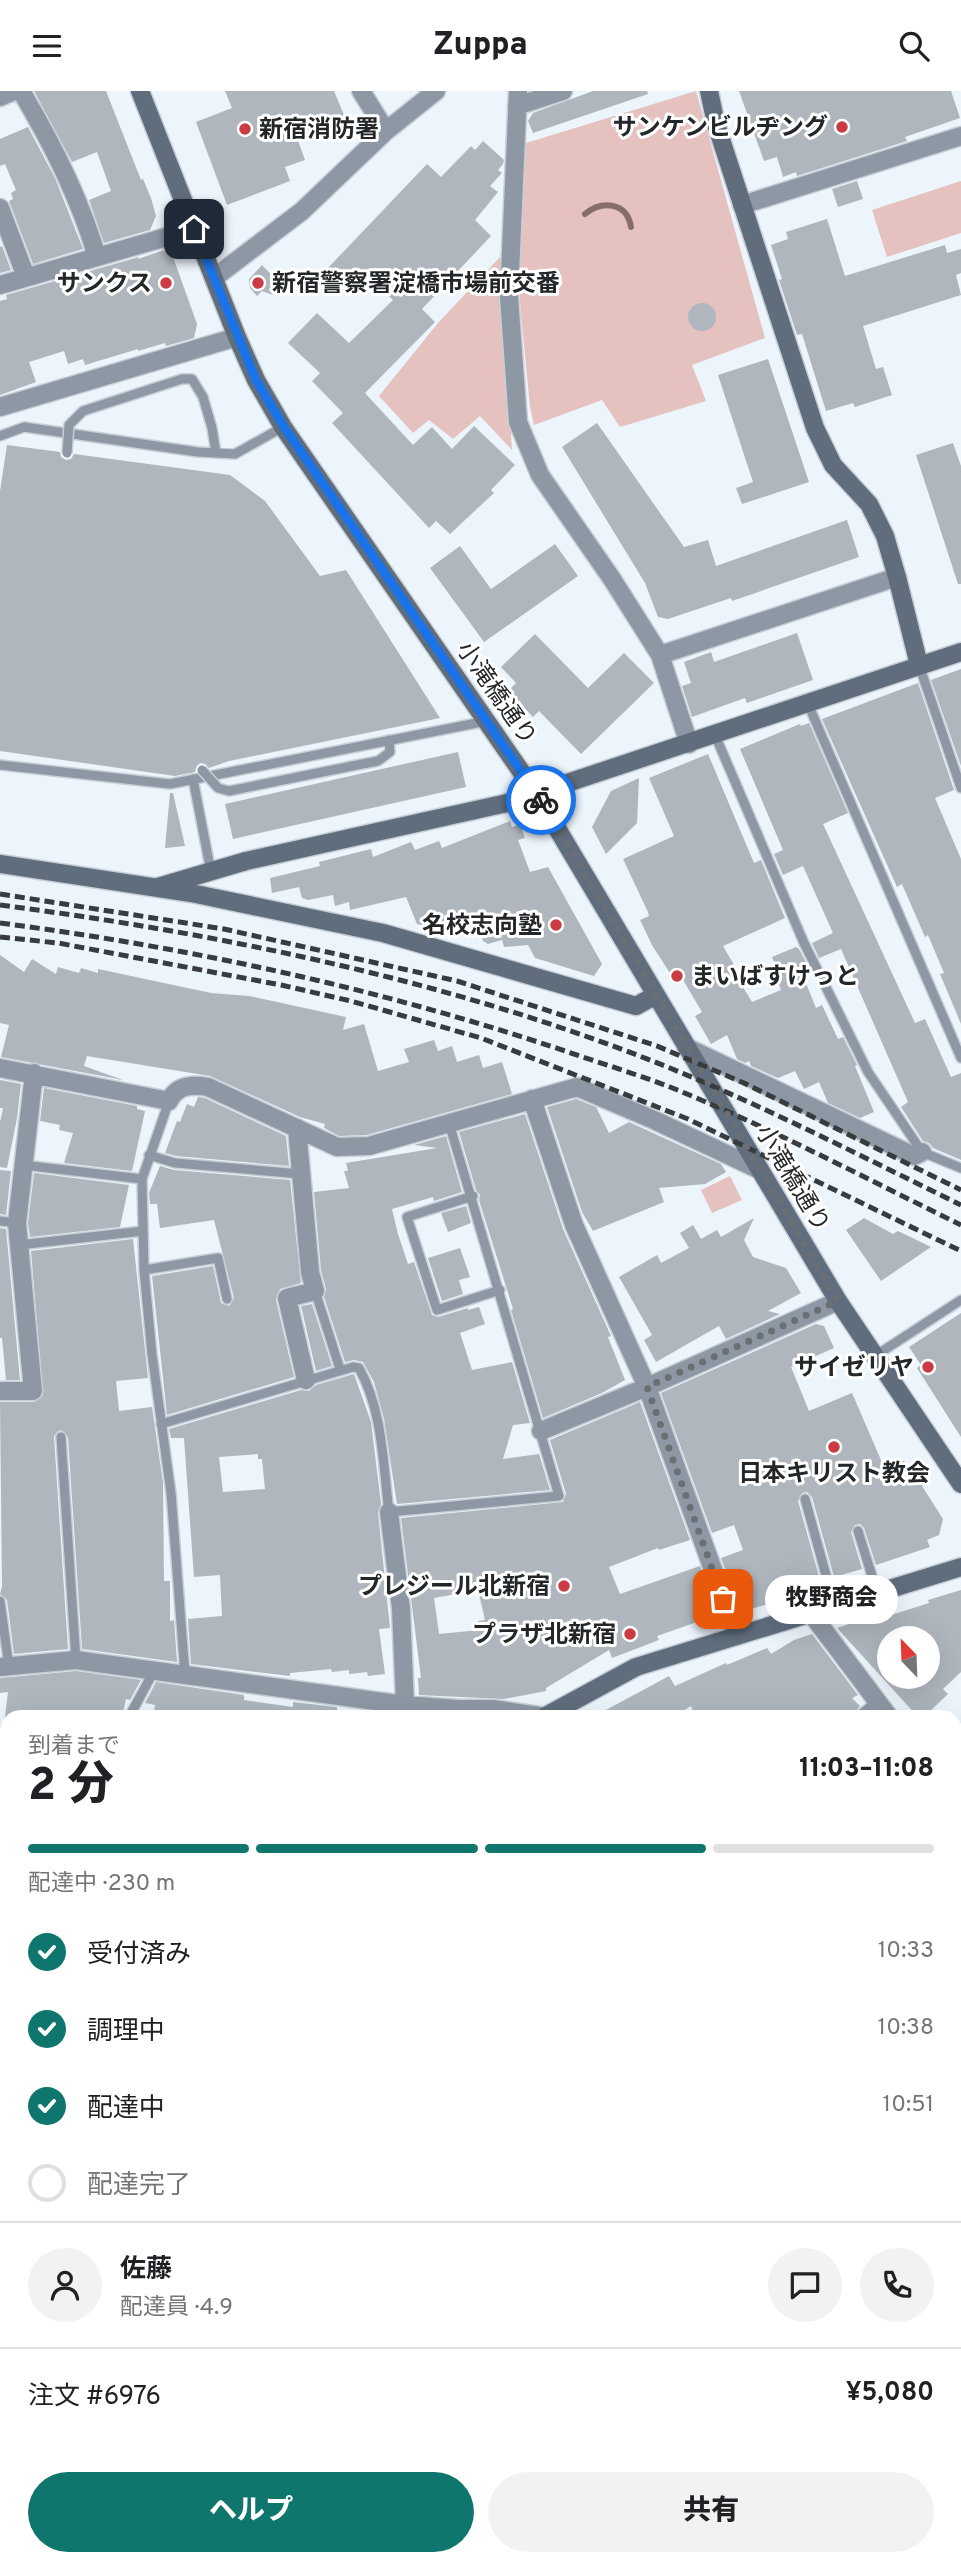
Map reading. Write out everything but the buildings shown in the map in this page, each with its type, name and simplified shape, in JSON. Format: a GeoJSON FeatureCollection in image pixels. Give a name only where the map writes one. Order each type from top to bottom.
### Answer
{"type":"FeatureCollection","features":[{"type":"Feature","properties":{"kind":"street"},"geometry":{"type":"LineString","coordinates":[[0,97],[14,91]]}},
{"type":"Feature","properties":{"kind":"street"},"geometry":{"type":"LineString","coordinates":[[22,91],[86,222],[97,257]]}},
{"type":"Feature","properties":{"kind":"street","name":"小滝橋通り"},"geometry":{"type":"LineString","coordinates":[[140,91],[256,380],[284,427],[536,793],[838,1301],[961,1485]]}},
{"type":"Feature","properties":{"kind":"street"},"geometry":{"type":"LineString","coordinates":[[361,91],[386,131]]}},
{"type":"Feature","properties":{"kind":"street"},"geometry":{"type":"LineString","coordinates":[[214,278],[302,211],[386,131],[436,91]]}},
{"type":"Feature","properties":{"kind":"street"},"geometry":{"type":"LineString","coordinates":[[563,91],[517,99],[509,297],[517,422],[540,475],[612,579],[660,655],[690,744]]}},
{"type":"Feature","properties":{"kind":"street"},"geometry":{"type":"LineString","coordinates":[[709,91],[716,124],[815,428],[833,465],[869,505],[878,521],[897,577],[919,665]]}},
{"type":"Feature","properties":{"kind":"street"},"geometry":{"type":"LineString","coordinates":[[742,205],[961,136]]}},
{"type":"Feature","properties":{"kind":"street"},"geometry":{"type":"LineString","coordinates":[[0,208],[26,277]]}},
{"type":"Feature","properties":{"kind":"street"},"geometry":{"type":"LineString","coordinates":[[0,285],[194,229]]}},
{"type":"Feature","properties":{"kind":"street"},"geometry":{"type":"LineString","coordinates":[[0,407],[237,337]]}},
{"type":"Feature","properties":{"kind":"street"},"geometry":{"type":"LineString","coordinates":[[660,655],[897,577]]}},
{"type":"Feature","properties":{"kind":"street"},"geometry":{"type":"LineString","coordinates":[[158,887],[246,861],[507,803],[961,652]]}},
{"type":"Feature","properties":{"kind":"street"},"geometry":{"type":"LineString","coordinates":[[0,864],[158,887],[383,933],[636,1006],[656,995]]}},
{"type":"Feature","properties":{"kind":"street"},"geometry":{"type":"LineString","coordinates":[[686,1048],[914,1156],[922,1152]]}},
{"type":"Feature","properties":{"kind":"street"},"geometry":{"type":"LineString","coordinates":[[0,1068],[169,1101],[176,1091],[188,1086],[208,1087],[337,1147],[369,1146],[577,1087],[760,1170]]}},
{"type":"Feature","properties":{"kind":"street"},"geometry":{"type":"LineString","coordinates":[[0,1391],[33,1391],[19,1245],[9,1222],[23,1165],[34,1073]]}},
{"type":"Feature","properties":{"kind":"street"},"geometry":{"type":"LineString","coordinates":[[532,1099],[574,1225],[647,1387],[737,1636]]}},
{"type":"Feature","properties":{"kind":"street"},"geometry":{"type":"LineString","coordinates":[[297,1128],[310,1272],[315,1291],[286,1298],[306,1380]]}},
{"type":"Feature","properties":{"kind":"street"},"geometry":{"type":"LineString","coordinates":[[541,1431],[647,1387],[838,1301]]}},
{"type":"Feature","properties":{"kind":"street"},"geometry":{"type":"LineString","coordinates":[[389,1512],[401,1609],[405,1705]]}},
{"type":"Feature","properties":{"kind":"street"},"geometry":{"type":"LineString","coordinates":[[556,1710],[636,1667],[961,1567]]}},
{"type":"Feature","properties":{"kind":"street"},"geometry":{"type":"LineString","coordinates":[[810,1612],[884,1710]]}},
{"type":"Feature","properties":{"kind":"street"},"geometry":{"type":"LineString","coordinates":[[5,1667],[76,1660],[438,1710]]}},
{"type":"Feature","properties":{"kind":"lane"},"geometry":{"type":"LineString","coordinates":[[67,453],[69,425],[83,411],[182,379],[191,379],[203,397],[216,453]]}},
{"type":"Feature","properties":{"kind":"lane"},"geometry":{"type":"LineString","coordinates":[[0,436],[24,427],[235,454],[284,427]]}},
{"type":"Feature","properties":{"kind":"lane"},"geometry":{"type":"LineString","coordinates":[[919,665],[961,788]]}},
{"type":"Feature","properties":{"kind":"lane"},"geometry":{"type":"LineString","coordinates":[[808,704],[961,1058]]}},
{"type":"Feature","properties":{"kind":"lane"},"geometry":{"type":"LineString","coordinates":[[0,765],[170,783],[487,721]]}},
{"type":"Feature","properties":{"kind":"lane"},"geometry":{"type":"LineString","coordinates":[[715,735],[804,943],[868,1072],[922,1152],[961,1168]]}},
{"type":"Feature","properties":{"kind":"lane"},"geometry":{"type":"LineString","coordinates":[[202,770],[218,788],[229,791],[386,757],[390,752],[389,740]]}},
{"type":"Feature","properties":{"kind":"lane"},"geometry":{"type":"LineString","coordinates":[[193,779],[211,871]]}},
{"type":"Feature","properties":{"kind":"lane"},"geometry":{"type":"LineString","coordinates":[[169,1101],[142,1179],[143,1231],[161,1425],[171,1493],[185,1674]]}},
{"type":"Feature","properties":{"kind":"lane"},"geometry":{"type":"LineString","coordinates":[[161,1425],[340,1369],[359,1368],[375,1410],[389,1512],[559,1496],[449,1123]]}},
{"type":"Feature","properties":{"kind":"lane"},"geometry":{"type":"LineString","coordinates":[[149,1155],[175,1163],[301,1174]]}},
{"type":"Feature","properties":{"kind":"lane"},"geometry":{"type":"LineString","coordinates":[[23,1165],[142,1179]]}},
{"type":"Feature","properties":{"kind":"lane"},"geometry":{"type":"LineString","coordinates":[[472,1196],[407,1217],[437,1310],[500,1290]]}},
{"type":"Feature","properties":{"kind":"lane"},"geometry":{"type":"LineString","coordinates":[[19,1245],[143,1231]]}},
{"type":"Feature","properties":{"kind":"lane"},"geometry":{"type":"LineString","coordinates":[[145,1270],[218,1258],[226,1299]]}},
{"type":"Feature","properties":{"kind":"lane"},"geometry":{"type":"LineString","coordinates":[[315,1291],[340,1369]]}},
{"type":"Feature","properties":{"kind":"lane"},"geometry":{"type":"LineString","coordinates":[[875,1356],[961,1300]]}},
{"type":"Feature","properties":{"kind":"lane"},"geometry":{"type":"LineString","coordinates":[[61,1437],[76,1660]]}},
{"type":"Feature","properties":{"kind":"lane"},"geometry":{"type":"LineString","coordinates":[[805,1499],[834,1604]]}},
{"type":"Feature","properties":{"kind":"lane"},"geometry":{"type":"LineString","coordinates":[[858,1531],[877,1591]]}},
{"type":"Feature","properties":{"kind":"lane"},"geometry":{"type":"LineString","coordinates":[[0,1601],[5,1667]]}},
{"type":"Feature","properties":{"kind":"lane"},"geometry":{"type":"LineString","coordinates":[[133,1710],[155,1669]]}},
{"type":"Feature","properties":{"kind":"lane"},"geometry":{"type":"LineString","coordinates":[[866,1710],[877,1701]]}},
{"type":"Feature","properties":{"kind":"shaded area"},"geometry":{"type":"Polygon","coordinates":[[[696,91],[765,338],[692,365],[706,401],[620,427],[602,400],[534,425],[519,293],[526,143],[696,91]]]}},
{"type":"Feature","properties":{"kind":"shaded area"},"geometry":{"type":"Polygon","coordinates":[[[961,181],[961,233],[887,257],[872,210],[961,181]]]}},
{"type":"Feature","properties":{"kind":"shaded area"},"geometry":{"type":"Polygon","coordinates":[[[500,257],[512,450],[480,416],[453,439],[429,420],[413,433],[379,396],[438,323],[500,257]]]}},
{"type":"Feature","properties":{"kind":"shaded area"},"geometry":{"type":"Polygon","coordinates":[[[730,1176],[742,1200],[712,1213],[701,1190],[730,1176]]]}},
{"type":"Feature","properties":{"kind":"waterway"},"geometry":{"type":"LineString","coordinates":[[585,214],[599,207],[613,206],[625,212],[631,227]]}},
{"type":"Feature","properties":{"kind":"railway"},"geometry":{"type":"LineString","coordinates":[[0,894],[224,929],[457,981],[657,1046],[744,1083],[961,1190]]}},
{"type":"Feature","properties":{"kind":"railway"},"geometry":{"type":"LineString","coordinates":[[0,905],[254,947],[338,965],[504,1009],[586,1036],[703,1082],[961,1205]]}},
{"type":"Feature","properties":{"kind":"railway"},"geometry":{"type":"LineString","coordinates":[[0,923],[144,945],[286,973],[426,1008],[496,1029],[707,1102],[961,1225]]}},
{"type":"Feature","properties":{"kind":"railway"},"geometry":{"type":"LineString","coordinates":[[0,937],[58,943],[281,985],[351,1001],[481,1038],[688,1119],[961,1251]]}},
{"type":"Feature","properties":{"kind":"way so far"},"geometry":{"type":"LineString","coordinates":[[541,800],[838,1301],[647,1387],[723,1599]]}},
{"type":"Feature","properties":{"kind":"place","name":"サンケンビルヂング"},"geometry":{"type":"Point","coordinates":[842,127]}},
{"type":"Feature","properties":{"kind":"place","name":"新宿消防署"},"geometry":{"type":"Point","coordinates":[245,129]}},
{"type":"Feature","properties":{"kind":"place","name":"サンクス"},"geometry":{"type":"Point","coordinates":[166,283]}},
{"type":"Feature","properties":{"kind":"place","name":"新宿警察署淀橋市場前交番"},"geometry":{"type":"Point","coordinates":[258,283]}},
{"type":"Feature","properties":{"kind":"place","name":"名校志向塾"},"geometry":{"type":"Point","coordinates":[556,925]}},
{"type":"Feature","properties":{"kind":"place","name":"まいばすけっと"},"geometry":{"type":"Point","coordinates":[677,976]}},
{"type":"Feature","properties":{"kind":"place","name":"サイゼリヤ"},"geometry":{"type":"Point","coordinates":[928,1367]}},
{"type":"Feature","properties":{"kind":"place","name":"日本キリスト教会"},"geometry":{"type":"Point","coordinates":[834,1447]}},
{"type":"Feature","properties":{"kind":"place","name":"プレジール北新宿"},"geometry":{"type":"Point","coordinates":[564,1586]}},
{"type":"Feature","properties":{"kind":"place","name":"牧野商会"},"geometry":{"type":"Point","coordinates":[723,1599]}},
{"type":"Feature","properties":{"kind":"place","name":"プラザ北新宿"},"geometry":{"type":"Point","coordinates":[630,1634]}},
{"type":"Feature","properties":{"kind":"route"},"geometry":{"type":"LineString","coordinates":[[194,229],[256,380],[284,427],[541,800]]}}]}
